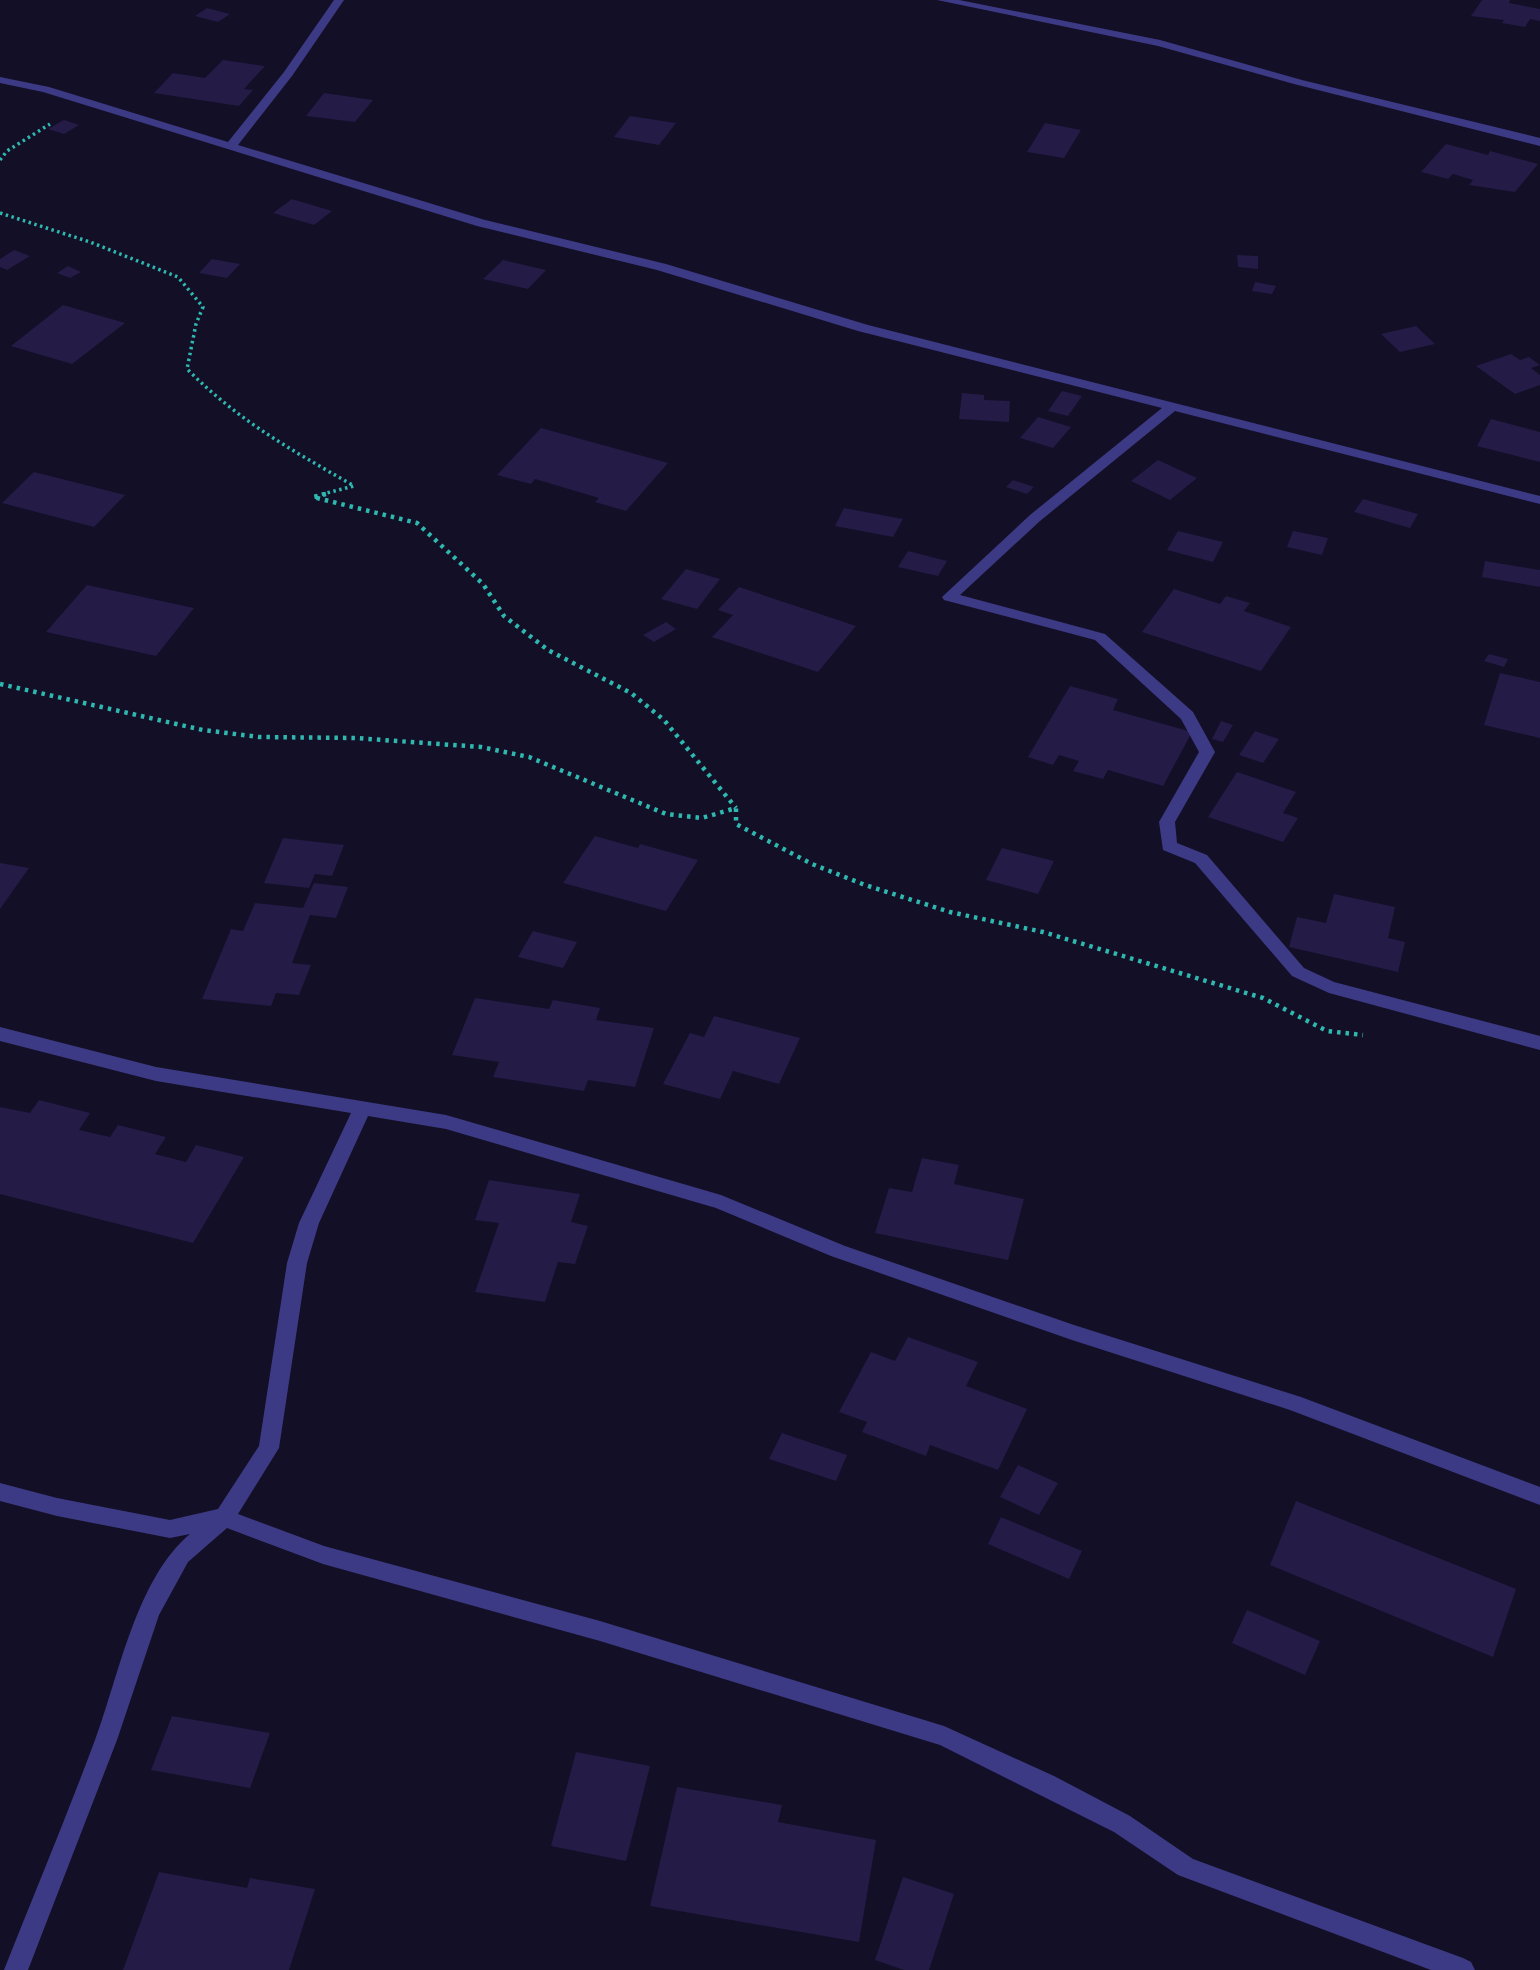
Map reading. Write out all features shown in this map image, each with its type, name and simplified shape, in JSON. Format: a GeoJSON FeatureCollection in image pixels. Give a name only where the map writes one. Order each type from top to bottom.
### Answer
{"type":"FeatureCollection","features":[{"type":"Feature","properties":{"kind":"street"},"geometry":{"type":"LineString","coordinates":[[232,145],[288,74],[339,0]]}},
{"type":"Feature","properties":{"kind":"street"},"geometry":{"type":"LineString","coordinates":[[942,0],[1160,43],[1298,82],[1540,142]]}},
{"type":"Feature","properties":{"kind":"street"},"geometry":{"type":"LineString","coordinates":[[0,80],[45,89],[83,103],[232,145],[481,223],[661,267],[863,328],[1540,500]]}},
{"type":"Feature","properties":{"kind":"street"},"geometry":{"type":"LineString","coordinates":[[1174,405],[1035,519],[948,597],[1100,637],[1187,716],[1207,752],[1167,822],[1169,846],[1201,859],[1298,972],[1329,987],[1540,1043]]}},
{"type":"Feature","properties":{"kind":"street"},"geometry":{"type":"LineString","coordinates":[[0,1034],[156,1074],[446,1122],[721,1202],[838,1251],[1072,1332],[1294,1403],[1540,1496]]}},
{"type":"Feature","properties":{"kind":"street"},"geometry":{"type":"LineString","coordinates":[[16,1970],[106,1740],[149,1613],[180,1555],[224,1518],[270,1448],[297,1263],[309,1223],[363,1108]]}},
{"type":"Feature","properties":{"kind":"street"},"geometry":{"type":"LineString","coordinates":[[0,1492],[57,1507],[170,1529],[224,1518],[323,1555],[600,1631],[944,1736],[1046,1784],[1122,1824],[1186,1867],[1464,1970]]}},
{"type":"Feature","properties":{"kind":"path"},"geometry":{"type":"LineString","coordinates":[[0,160],[8,151],[83,103]]}},
{"type":"Feature","properties":{"kind":"path"},"geometry":{"type":"LineString","coordinates":[[0,213],[90,242],[178,277],[203,307],[196,324],[187,369],[221,403],[252,426],[354,486],[313,497],[417,523],[474,575],[504,616],[548,650],[631,693],[664,720],[736,808],[736,824],[762,840],[865,885],[950,912],[1043,932],[1263,998],[1327,1031],[1373,1036]]}},
{"type":"Feature","properties":{"kind":"path"},"geometry":{"type":"LineString","coordinates":[[0,684],[231,734],[440,742],[481,747],[529,757],[666,814],[702,818],[736,808]]}},
{"type":"Feature","properties":{"kind":"building"},"geometry":{"type":"Polygon","coordinates":[[[1482,0],[1510,0],[1509,3],[1540,9],[1540,21],[1530,19],[1525,27],[1502,23],[1504,20],[1471,16],[1482,0]]]}},
{"type":"Feature","properties":{"kind":"building"},"geometry":{"type":"Polygon","coordinates":[[[207,8],[230,14],[218,22],[195,16],[207,8]]]}},
{"type":"Feature","properties":{"kind":"building"},"geometry":{"type":"Polygon","coordinates":[[[223,60],[265,66],[244,89],[253,90],[239,106],[154,93],[173,73],[205,78],[223,60]]]}},
{"type":"Feature","properties":{"kind":"building"},"geometry":{"type":"Polygon","coordinates":[[[324,93],[373,100],[355,122],[306,116],[324,93]]]}},
{"type":"Feature","properties":{"kind":"building"},"geometry":{"type":"Polygon","coordinates":[[[630,116],[676,123],[659,145],[614,137],[630,116]]]}},
{"type":"Feature","properties":{"kind":"building"},"geometry":{"type":"Polygon","coordinates":[[[64,120],[79,125],[64,134],[48,129],[64,120]]]}},
{"type":"Feature","properties":{"kind":"building"},"geometry":{"type":"Polygon","coordinates":[[[1045,123],[1081,130],[1064,158],[1027,152],[1045,123]]]}},
{"type":"Feature","properties":{"kind":"building"},"geometry":{"type":"Polygon","coordinates":[[[1446,144],[1488,155],[1490,151],[1538,164],[1515,192],[1469,185],[1473,180],[1453,174],[1448,179],[1421,172],[1446,144]]]}},
{"type":"Feature","properties":{"kind":"building"},"geometry":{"type":"Polygon","coordinates":[[[292,199],[332,211],[314,225],[273,213],[292,199]]]}},
{"type":"Feature","properties":{"kind":"building"},"geometry":{"type":"Polygon","coordinates":[[[14,250],[30,256],[7,270],[0,267],[0,259],[14,250]]]}},
{"type":"Feature","properties":{"kind":"building"},"geometry":{"type":"Polygon","coordinates":[[[1237,255],[1258,256],[1258,269],[1238,267],[1237,255]]]}},
{"type":"Feature","properties":{"kind":"building"},"geometry":{"type":"Polygon","coordinates":[[[212,259],[240,264],[227,278],[199,273],[212,259]]]}},
{"type":"Feature","properties":{"kind":"building"},"geometry":{"type":"Polygon","coordinates":[[[503,260],[546,270],[528,289],[483,279],[503,260]]]}},
{"type":"Feature","properties":{"kind":"building"},"geometry":{"type":"Polygon","coordinates":[[[68,266],[81,272],[70,278],[57,273],[68,266]]]}},
{"type":"Feature","properties":{"kind":"building"},"geometry":{"type":"Polygon","coordinates":[[[1255,282],[1276,286],[1272,294],[1252,291],[1255,282]]]}},
{"type":"Feature","properties":{"kind":"building"},"geometry":{"type":"Polygon","coordinates":[[[63,305],[125,323],[72,364],[11,346],[63,305]]]}},
{"type":"Feature","properties":{"kind":"building"},"geometry":{"type":"Polygon","coordinates":[[[1416,326],[1435,344],[1400,352],[1381,334],[1416,326]]]}},
{"type":"Feature","properties":{"kind":"building"},"geometry":{"type":"Polygon","coordinates":[[[1511,354],[1520,360],[1529,357],[1540,365],[1531,368],[1540,375],[1540,385],[1515,394],[1476,366],[1511,354]]]}},
{"type":"Feature","properties":{"kind":"building"},"geometry":{"type":"Polygon","coordinates":[[[1062,391],[1082,396],[1068,416],[1048,411],[1062,391]]]}},
{"type":"Feature","properties":{"kind":"building"},"geometry":{"type":"Polygon","coordinates":[[[962,393],[984,395],[984,400],[1010,401],[1009,422],[959,419],[962,393]]]}},
{"type":"Feature","properties":{"kind":"building"},"geometry":{"type":"Polygon","coordinates":[[[1038,417],[1071,427],[1053,448],[1020,438],[1038,417]]]}},
{"type":"Feature","properties":{"kind":"building"},"geometry":{"type":"Polygon","coordinates":[[[1491,419],[1540,432],[1540,462],[1477,446],[1491,419]]]}},
{"type":"Feature","properties":{"kind":"building"},"geometry":{"type":"Polygon","coordinates":[[[541,428],[668,463],[626,511],[595,502],[599,498],[535,479],[531,484],[497,475],[541,428]]]}},
{"type":"Feature","properties":{"kind":"building"},"geometry":{"type":"Polygon","coordinates":[[[1158,460],[1197,478],[1170,500],[1131,481],[1158,460]]]}},
{"type":"Feature","properties":{"kind":"building"},"geometry":{"type":"Polygon","coordinates":[[[34,472],[125,495],[94,527],[2,503],[34,472]]]}},
{"type":"Feature","properties":{"kind":"building"},"geometry":{"type":"Polygon","coordinates":[[[1013,480],[1034,487],[1027,494],[1006,487],[1013,480]]]}},
{"type":"Feature","properties":{"kind":"building"},"geometry":{"type":"Polygon","coordinates":[[[1363,499],[1418,514],[1410,528],[1354,512],[1363,499]]]}},
{"type":"Feature","properties":{"kind":"building"},"geometry":{"type":"Polygon","coordinates":[[[844,508],[903,519],[893,537],[835,526],[844,508]]]}},
{"type":"Feature","properties":{"kind":"building"},"geometry":{"type":"Polygon","coordinates":[[[1178,531],[1223,542],[1213,562],[1167,550],[1178,531]]]}},
{"type":"Feature","properties":{"kind":"building"},"geometry":{"type":"Polygon","coordinates":[[[1293,531],[1328,538],[1322,555],[1287,547],[1293,531]]]}},
{"type":"Feature","properties":{"kind":"building"},"geometry":{"type":"Polygon","coordinates":[[[908,551],[947,561],[938,576],[898,567],[908,551]]]}},
{"type":"Feature","properties":{"kind":"building"},"geometry":{"type":"Polygon","coordinates":[[[1485,561],[1540,570],[1540,587],[1482,577],[1485,561]]]}},
{"type":"Feature","properties":{"kind":"building"},"geometry":{"type":"Polygon","coordinates":[[[686,569],[720,579],[697,609],[661,599],[686,569]]]}},
{"type":"Feature","properties":{"kind":"building"},"geometry":{"type":"Polygon","coordinates":[[[87,585],[194,608],[156,656],[46,632],[87,585]]]}},
{"type":"Feature","properties":{"kind":"building"},"geometry":{"type":"Polygon","coordinates":[[[739,587],[856,626],[818,672],[712,637],[733,615],[718,610],[739,587]]]}},
{"type":"Feature","properties":{"kind":"building"},"geometry":{"type":"Polygon","coordinates":[[[1174,589],[1220,604],[1226,596],[1250,603],[1244,611],[1291,627],[1261,671],[1142,632],[1174,589]]]}},
{"type":"Feature","properties":{"kind":"building"},"geometry":{"type":"Polygon","coordinates":[[[666,622],[676,629],[654,642],[643,635],[666,622]]]}},
{"type":"Feature","properties":{"kind":"building"},"geometry":{"type":"Polygon","coordinates":[[[1489,654],[1508,659],[1504,667],[1484,661],[1489,654]]]}},
{"type":"Feature","properties":{"kind":"building"},"geometry":{"type":"Polygon","coordinates":[[[1500,673],[1540,682],[1540,738],[1484,725],[1500,673]]]}},
{"type":"Feature","properties":{"kind":"building"},"geometry":{"type":"Polygon","coordinates":[[[1070,686],[1118,699],[1113,710],[1192,732],[1163,786],[1108,770],[1103,779],[1073,771],[1079,761],[1059,755],[1053,765],[1028,757],[1070,686]]]}},
{"type":"Feature","properties":{"kind":"building"},"geometry":{"type":"Polygon","coordinates":[[[1221,721],[1233,725],[1223,742],[1212,739],[1221,721]]]}},
{"type":"Feature","properties":{"kind":"building"},"geometry":{"type":"Polygon","coordinates":[[[1255,731],[1279,739],[1263,763],[1239,755],[1255,731]]]}},
{"type":"Feature","properties":{"kind":"building"},"geometry":{"type":"Polygon","coordinates":[[[1237,772],[1296,792],[1283,813],[1298,818],[1283,842],[1208,817],[1237,772]]]}},
{"type":"Feature","properties":{"kind":"building"},"geometry":{"type":"Polygon","coordinates":[[[595,836],[638,848],[640,844],[698,860],[666,911],[563,883],[595,836]]]}},
{"type":"Feature","properties":{"kind":"building"},"geometry":{"type":"Polygon","coordinates":[[[283,838],[344,845],[332,876],[315,874],[309,888],[264,883],[283,838]]]}},
{"type":"Feature","properties":{"kind":"building"},"geometry":{"type":"Polygon","coordinates":[[[1002,848],[1054,861],[1038,894],[986,880],[1002,848]]]}},
{"type":"Feature","properties":{"kind":"building"},"geometry":{"type":"Polygon","coordinates":[[[0,863],[29,868],[0,909],[0,863]]]}},
{"type":"Feature","properties":{"kind":"building"},"geometry":{"type":"Polygon","coordinates":[[[314,883],[348,887],[336,918],[310,915],[292,963],[311,965],[299,995],[276,993],[271,1006],[202,999],[231,929],[243,931],[255,903],[303,908],[314,883]]]}},
{"type":"Feature","properties":{"kind":"building"},"geometry":{"type":"Polygon","coordinates":[[[1334,894],[1395,907],[1388,938],[1405,942],[1398,972],[1289,947],[1297,917],[1326,923],[1334,894]]]}},
{"type":"Feature","properties":{"kind":"building"},"geometry":{"type":"Polygon","coordinates":[[[533,931],[577,942],[563,968],[518,957],[533,931]]]}},
{"type":"Feature","properties":{"kind":"building"},"geometry":{"type":"Polygon","coordinates":[[[475,998],[549,1009],[553,1000],[600,1008],[596,1020],[654,1028],[635,1087],[588,1080],[584,1091],[493,1077],[499,1062],[452,1055],[475,998]]]}},
{"type":"Feature","properties":{"kind":"building"},"geometry":{"type":"Polygon","coordinates":[[[714,1016],[800,1038],[779,1084],[733,1071],[720,1099],[663,1084],[690,1033],[704,1037],[714,1016]]]}},
{"type":"Feature","properties":{"kind":"building"},"geometry":{"type":"Polygon","coordinates":[[[39,1100],[90,1113],[79,1130],[110,1137],[118,1125],[166,1137],[155,1154],[186,1162],[196,1145],[244,1157],[193,1243],[0,1194],[0,1107],[30,1113],[39,1100]]]}},
{"type":"Feature","properties":{"kind":"building"},"geometry":{"type":"Polygon","coordinates":[[[922,1158],[959,1165],[954,1184],[1024,1199],[1008,1260],[875,1233],[889,1188],[912,1192],[922,1158]]]}},
{"type":"Feature","properties":{"kind":"building"},"geometry":{"type":"Polygon","coordinates":[[[489,1180],[580,1194],[571,1222],[588,1226],[575,1264],[558,1262],[545,1302],[475,1292],[499,1223],[475,1220],[489,1180]]]}},
{"type":"Feature","properties":{"kind":"building"},"geometry":{"type":"Polygon","coordinates":[[[908,1337],[978,1362],[966,1386],[1027,1409],[998,1470],[930,1445],[926,1456],[862,1432],[867,1422],[839,1412],[871,1352],[895,1361],[908,1337]]]}},
{"type":"Feature","properties":{"kind":"building"},"geometry":{"type":"Polygon","coordinates":[[[782,1433],[847,1455],[836,1481],[769,1459],[782,1433]]]}},
{"type":"Feature","properties":{"kind":"building"},"geometry":{"type":"Polygon","coordinates":[[[1018,1465],[1058,1483],[1039,1515],[1000,1497],[1018,1465]]]}},
{"type":"Feature","properties":{"kind":"building"},"geometry":{"type":"Polygon","coordinates":[[[1296,1501],[1516,1589],[1493,1657],[1270,1565],[1296,1501]]]}},
{"type":"Feature","properties":{"kind":"building"},"geometry":{"type":"Polygon","coordinates":[[[1001,1517],[1082,1551],[1069,1579],[988,1544],[1001,1517]]]}},
{"type":"Feature","properties":{"kind":"building"},"geometry":{"type":"Polygon","coordinates":[[[1247,1610],[1320,1641],[1305,1675],[1232,1643],[1247,1610]]]}},
{"type":"Feature","properties":{"kind":"building"},"geometry":{"type":"Polygon","coordinates":[[[172,1716],[270,1733],[250,1788],[151,1770],[172,1716]]]}},
{"type":"Feature","properties":{"kind":"building"},"geometry":{"type":"Polygon","coordinates":[[[576,1752],[650,1766],[626,1861],[551,1846],[576,1752]]]}},
{"type":"Feature","properties":{"kind":"building"},"geometry":{"type":"Polygon","coordinates":[[[677,1787],[782,1805],[778,1822],[876,1840],[859,1942],[650,1906],[677,1787]]]}},
{"type":"Feature","properties":{"kind":"building"},"geometry":{"type":"Polygon","coordinates":[[[159,1872],[247,1888],[250,1878],[315,1889],[289,1970],[123,1970],[159,1872]]]}},
{"type":"Feature","properties":{"kind":"building"},"geometry":{"type":"Polygon","coordinates":[[[903,1877],[954,1894],[929,1970],[904,1970],[875,1960],[903,1877]]]}}]}
